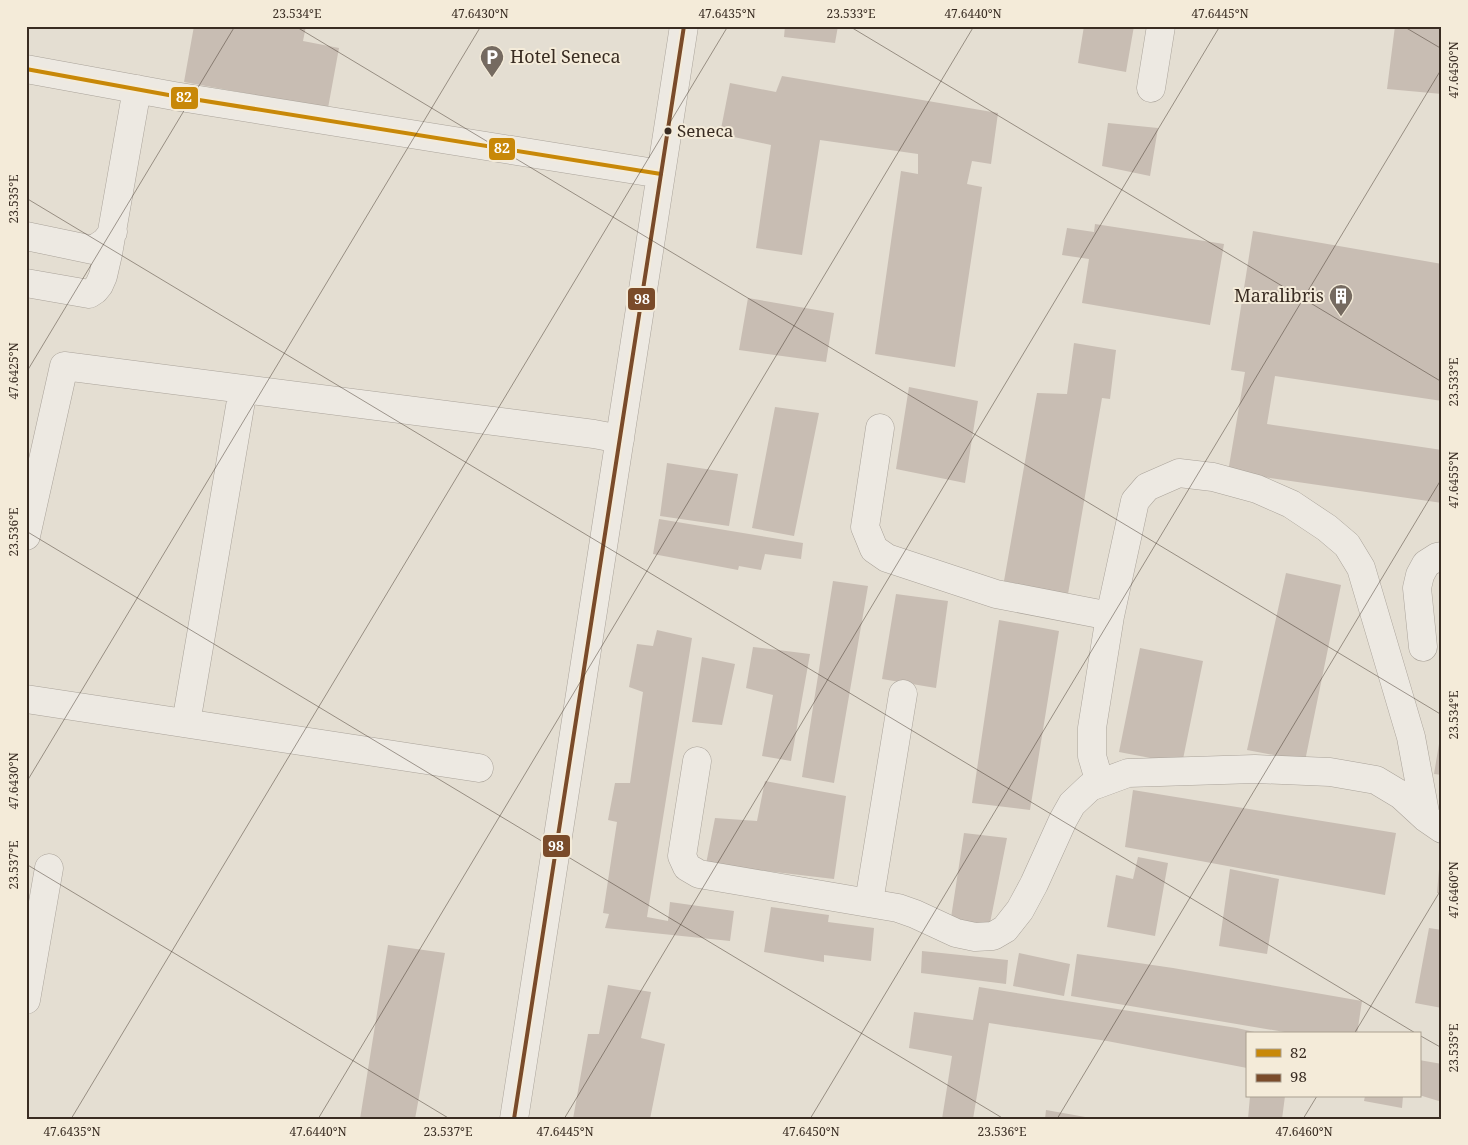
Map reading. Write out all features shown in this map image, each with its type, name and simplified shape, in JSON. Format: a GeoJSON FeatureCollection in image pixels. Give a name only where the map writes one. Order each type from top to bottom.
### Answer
{"type":"FeatureCollection","features":[{"type":"Feature","properties":{"kind":"street"},"geometry":{"type":"LineString","coordinates":[[514,1119],[684,26]]}},
{"type":"Feature","properties":{"kind":"street"},"geometry":{"type":"LineString","coordinates":[[1150,88],[1161,26]]}},
{"type":"Feature","properties":{"kind":"street"},"geometry":{"type":"LineString","coordinates":[[26,69],[661,174]]}},
{"type":"Feature","properties":{"kind":"street"},"geometry":{"type":"LineString","coordinates":[[26,283],[89,294],[95,290],[103,276],[113,232],[138,89]]}},
{"type":"Feature","properties":{"kind":"street"},"geometry":{"type":"LineString","coordinates":[[26,236],[93,250],[105,242],[113,232]]}},
{"type":"Feature","properties":{"kind":"street"},"geometry":{"type":"LineString","coordinates":[[26,536],[64,366],[594,434],[620,439]]}},
{"type":"Feature","properties":{"kind":"street"},"geometry":{"type":"LineString","coordinates":[[186,723],[243,389]]}},
{"type":"Feature","properties":{"kind":"street"},"geometry":{"type":"LineString","coordinates":[[880,428],[865,526],[874,549],[887,558],[996,594],[1110,616]]}},
{"type":"Feature","properties":{"kind":"street"},"geometry":{"type":"LineString","coordinates":[[1100,783],[1092,756],[1092,728],[1110,616],[1134,500],[1147,487],[1178,473],[1213,477],[1258,489],[1291,504],[1327,528],[1347,545],[1361,568],[1411,737],[1434,823]]}},
{"type":"Feature","properties":{"kind":"street"},"geometry":{"type":"LineString","coordinates":[[1423,647],[1417,588],[1420,575],[1426,564],[1442,556]]}},
{"type":"Feature","properties":{"kind":"street"},"geometry":{"type":"LineString","coordinates":[[869,902],[904,694]]}},
{"type":"Feature","properties":{"kind":"street"},"geometry":{"type":"LineString","coordinates":[[26,699],[479,768]]}},
{"type":"Feature","properties":{"kind":"street"},"geometry":{"type":"LineString","coordinates":[[697,761],[682,856],[687,867],[699,874],[898,908],[956,933],[975,937],[993,936],[1005,929],[1020,910],[1072,804],[1090,787],[1128,773],[1255,769],[1330,772],[1376,780],[1401,795],[1434,823]]}},
{"type":"Feature","properties":{"kind":"street"},"geometry":{"type":"LineString","coordinates":[[26,1000],[49,868]]}},
{"type":"Feature","properties":{"kind":"building"},"geometry":{"type":"Polygon","coordinates":[[[194,26],[306,26],[303,41],[339,48],[328,108],[184,82],[194,26]]]}},
{"type":"Feature","properties":{"kind":"building"},"geometry":{"type":"Polygon","coordinates":[[[785,26],[838,26],[835,43],[784,37],[785,26]]]}},
{"type":"Feature","properties":{"kind":"building"},"geometry":{"type":"Polygon","coordinates":[[[1084,26],[1134,26],[1126,72],[1078,63],[1084,26]]]}},
{"type":"Feature","properties":{"kind":"building"},"geometry":{"type":"Polygon","coordinates":[[[1395,26],[1442,26],[1442,94],[1387,89],[1395,26]]]}},
{"type":"Feature","properties":{"kind":"building"},"geometry":{"type":"Polygon","coordinates":[[[782,76],[998,113],[991,164],[972,161],[967,184],[982,187],[955,367],[875,354],[901,171],[918,174],[918,154],[820,140],[802,255],[756,248],[771,145],[720,134],[730,83],[776,92],[782,76]]]}},
{"type":"Feature","properties":{"kind":"building"},"geometry":{"type":"Polygon","coordinates":[[[1108,123],[1158,128],[1150,176],[1102,166],[1108,123]]]}},
{"type":"Feature","properties":{"kind":"building"},"geometry":{"type":"Polygon","coordinates":[[[1095,224],[1224,244],[1210,325],[1082,303],[1089,259],[1062,255],[1067,228],[1094,232],[1095,224]]]}},
{"type":"Feature","properties":{"kind":"building","name":"Maralibris"},"geometry":{"type":"Polygon","coordinates":[[[1253,231],[1442,264],[1442,401],[1275,376],[1267,424],[1442,450],[1442,503],[1228,472],[1245,372],[1231,370],[1253,231]]]}},
{"type":"Feature","properties":{"kind":"building"},"geometry":{"type":"Polygon","coordinates":[[[748,298],[834,313],[826,362],[739,350],[748,298]]]}},
{"type":"Feature","properties":{"kind":"building"},"geometry":{"type":"Polygon","coordinates":[[[1074,343],[1116,350],[1110,399],[1102,398],[1068,594],[1004,581],[1037,393],[1067,394],[1074,343]]]}},
{"type":"Feature","properties":{"kind":"building"},"geometry":{"type":"Polygon","coordinates":[[[909,387],[978,401],[965,483],[896,469],[909,387]]]}},
{"type":"Feature","properties":{"kind":"building"},"geometry":{"type":"Polygon","coordinates":[[[775,407],[819,413],[794,536],[752,528],[775,407]]]}},
{"type":"Feature","properties":{"kind":"building"},"geometry":{"type":"Polygon","coordinates":[[[667,463],[738,474],[729,526],[660,516],[667,463]]]}},
{"type":"Feature","properties":{"kind":"building"},"geometry":{"type":"Polygon","coordinates":[[[659,519],[803,543],[801,559],[765,554],[761,570],[739,566],[738,570],[653,554],[659,519]]]}},
{"type":"Feature","properties":{"kind":"building"},"geometry":{"type":"Polygon","coordinates":[[[1286,573],[1341,585],[1305,761],[1247,750],[1286,573]]]}},
{"type":"Feature","properties":{"kind":"building"},"geometry":{"type":"Polygon","coordinates":[[[833,581],[868,586],[834,783],[802,777],[833,581]]]}},
{"type":"Feature","properties":{"kind":"building"},"geometry":{"type":"Polygon","coordinates":[[[896,594],[948,601],[936,688],[882,679],[896,594]]]}},
{"type":"Feature","properties":{"kind":"building"},"geometry":{"type":"Polygon","coordinates":[[[999,620],[1059,631],[1030,810],[972,803],[999,620]]]}},
{"type":"Feature","properties":{"kind":"building"},"geometry":{"type":"Polygon","coordinates":[[[657,630],[692,638],[647,917],[668,921],[670,902],[734,911],[730,941],[605,928],[609,914],[603,913],[617,822],[608,820],[615,783],[630,783],[643,692],[629,687],[637,644],[653,646],[657,630]]]}},
{"type":"Feature","properties":{"kind":"building"},"geometry":{"type":"Polygon","coordinates":[[[753,647],[810,654],[791,761],[762,756],[773,695],[746,688],[753,647]]]}},
{"type":"Feature","properties":{"kind":"building"},"geometry":{"type":"Polygon","coordinates":[[[1140,648],[1203,661],[1182,764],[1119,752],[1140,648]]]}},
{"type":"Feature","properties":{"kind":"building"},"geometry":{"type":"Polygon","coordinates":[[[702,657],[735,664],[722,725],[692,722],[702,657]]]}},
{"type":"Feature","properties":{"kind":"building"},"geometry":{"type":"Polygon","coordinates":[[[1442,732],[1442,775],[1434,774],[1442,732]]]}},
{"type":"Feature","properties":{"kind":"building"},"geometry":{"type":"Polygon","coordinates":[[[765,781],[846,796],[834,879],[706,864],[715,818],[757,821],[765,781]]]}},
{"type":"Feature","properties":{"kind":"building"},"geometry":{"type":"Polygon","coordinates":[[[1133,790],[1396,833],[1385,895],[1125,847],[1133,790]]]}},
{"type":"Feature","properties":{"kind":"building"},"geometry":{"type":"Polygon","coordinates":[[[964,833],[1007,838],[989,928],[950,924],[964,833]]]}},
{"type":"Feature","properties":{"kind":"building"},"geometry":{"type":"Polygon","coordinates":[[[1138,857],[1168,863],[1155,936],[1107,927],[1116,875],[1133,879],[1138,857]]]}},
{"type":"Feature","properties":{"kind":"building"},"geometry":{"type":"Polygon","coordinates":[[[1440,857],[1442,857],[1442,893],[1437,893],[1440,857]]]}},
{"type":"Feature","properties":{"kind":"building"},"geometry":{"type":"Polygon","coordinates":[[[1230,869],[1279,879],[1267,954],[1219,946],[1230,869]]]}},
{"type":"Feature","properties":{"kind":"building"},"geometry":{"type":"Polygon","coordinates":[[[771,907],[829,915],[828,922],[874,928],[871,961],[824,955],[824,962],[764,952],[771,907]]]}},
{"type":"Feature","properties":{"kind":"building"},"geometry":{"type":"Polygon","coordinates":[[[1429,928],[1442,930],[1442,1008],[1415,1003],[1429,928]]]}},
{"type":"Feature","properties":{"kind":"building"},"geometry":{"type":"Polygon","coordinates":[[[388,945],[445,953],[415,1119],[360,1119],[388,945]]]}},
{"type":"Feature","properties":{"kind":"building"},"geometry":{"type":"Polygon","coordinates":[[[922,951],[1008,960],[1006,984],[921,973],[922,951]]]}},
{"type":"Feature","properties":{"kind":"building"},"geometry":{"type":"Polygon","coordinates":[[[1019,953],[1070,964],[1064,996],[1013,986],[1019,953]]]}},
{"type":"Feature","properties":{"kind":"building"},"geometry":{"type":"Polygon","coordinates":[[[1077,954],[1173,968],[1362,1001],[1357,1032],[1284,1032],[1071,996],[1077,954]]]}},
{"type":"Feature","properties":{"kind":"building"},"geometry":{"type":"Polygon","coordinates":[[[608,985],[651,992],[641,1038],[665,1044],[650,1119],[573,1119],[588,1034],[599,1034],[608,985]]]}},
{"type":"Feature","properties":{"kind":"building"},"geometry":{"type":"Polygon","coordinates":[[[979,987],[1254,1032],[1246,1032],[1246,1068],[1107,1041],[989,1023],[973,1119],[942,1119],[952,1056],[909,1048],[914,1012],[973,1020],[979,987]]]}},
{"type":"Feature","properties":{"kind":"building"},"geometry":{"type":"Polygon","coordinates":[[[1420,1060],[1442,1064],[1442,1102],[1420,1095],[1420,1060]]]}},
{"type":"Feature","properties":{"kind":"building"},"geometry":{"type":"Polygon","coordinates":[[[1250,1098],[1285,1098],[1282,1119],[1248,1119],[1250,1098]]]}},
{"type":"Feature","properties":{"kind":"building"},"geometry":{"type":"Polygon","coordinates":[[[1365,1098],[1403,1098],[1402,1108],[1364,1101],[1365,1098]]]}},
{"type":"Feature","properties":{"kind":"building"},"geometry":{"type":"Polygon","coordinates":[[[1046,1110],[1091,1118],[1091,1119],[1045,1119],[1046,1110]]]}},
{"type":"Feature","properties":{"kind":"transit line","name":"98"},"geometry":{"type":"LineString","coordinates":[[514,1119],[684,26]]}},
{"type":"Feature","properties":{"kind":"transit line","name":"82"},"geometry":{"type":"LineString","coordinates":[[26,69],[174,96],[661,174]]}},
{"type":"Feature","properties":{"kind":"place","name":"Hotel Seneca"},"geometry":{"type":"Point","coordinates":[492,78]}},
{"type":"Feature","properties":{"kind":"place","name":"Seneca"},"geometry":{"type":"Point","coordinates":[668,131]}},
{"type":"Feature","properties":{"kind":"place","name":"Maralibris"},"geometry":{"type":"Point","coordinates":[1341,317]}}]}
